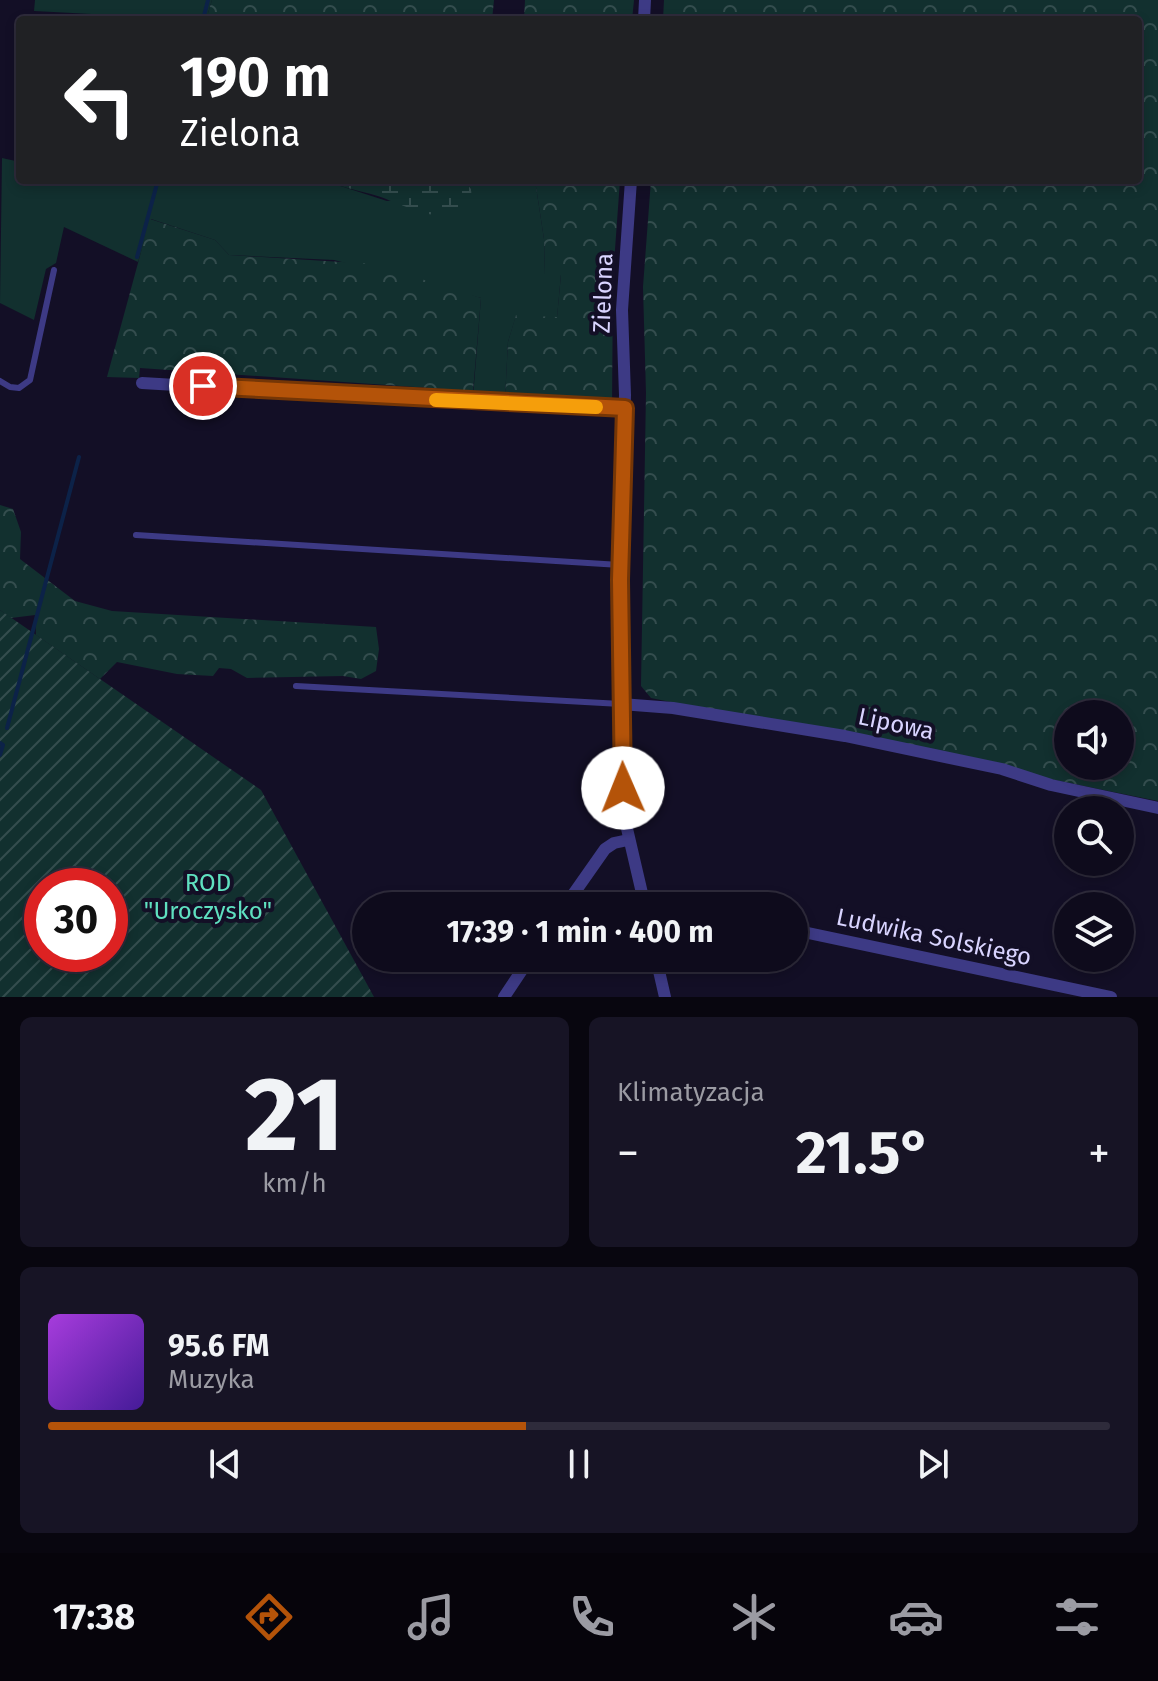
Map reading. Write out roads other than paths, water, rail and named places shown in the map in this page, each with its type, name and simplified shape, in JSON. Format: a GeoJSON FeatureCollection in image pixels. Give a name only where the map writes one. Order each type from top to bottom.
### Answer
{"type":"FeatureCollection","features":[{"type":"Feature","properties":{"kind":"street","name":"Zielona"},"geometry":{"type":"LineString","coordinates":[[631,184],[622,310],[625,408],[620,565],[621,704],[623,797],[628,840],[641,892]]}},
{"type":"Feature","properties":{"kind":"street"},"geometry":{"type":"LineString","coordinates":[[142,383],[625,408]]}},
{"type":"Feature","properties":{"kind":"street","name":"Lipowa"},"geometry":{"type":"LineString","coordinates":[[621,704],[673,708],[845,736],[1002,769],[1051,785],[1158,808]]}},
{"type":"Feature","properties":{"kind":"street"},"geometry":{"type":"LineString","coordinates":[[575,892],[605,849],[628,840]]}},
{"type":"Feature","properties":{"kind":"street","name":"Ludwika Solskiego"},"geometry":{"type":"LineString","coordinates":[[808,933],[1111,997]]}},
{"type":"Feature","properties":{"kind":"street"},"geometry":{"type":"LineString","coordinates":[[504,997],[521,972]]}},
{"type":"Feature","properties":{"kind":"street"},"geometry":{"type":"LineString","coordinates":[[659,972],[665,997]]}},
{"type":"Feature","properties":{"kind":"lane"},"geometry":{"type":"LineString","coordinates":[[0,381],[19,388],[30,380],[54,270]]}},
{"type":"Feature","properties":{"kind":"lane"},"geometry":{"type":"LineString","coordinates":[[136,535],[620,565]]}},
{"type":"Feature","properties":{"kind":"lane"},"geometry":{"type":"LineString","coordinates":[[296,686],[621,704]]}},
{"type":"Feature","properties":{"kind":"waterway"},"geometry":{"type":"LineString","coordinates":[[204,16],[208,0]]}},
{"type":"Feature","properties":{"kind":"waterway"},"geometry":{"type":"LineString","coordinates":[[137,257],[157,184]]}},
{"type":"Feature","properties":{"kind":"waterway"},"geometry":{"type":"LineString","coordinates":[[7,728],[79,457]]}},
{"type":"Feature","properties":{"kind":"waterway"},"geometry":{"type":"LineString","coordinates":[[0,743],[3,745],[0,755]]}},
{"type":"Feature","properties":{"kind":"park label","name":"ROD \"Uroczysko\""},"geometry":{"type":"Point","coordinates":[208,897]}}]}
